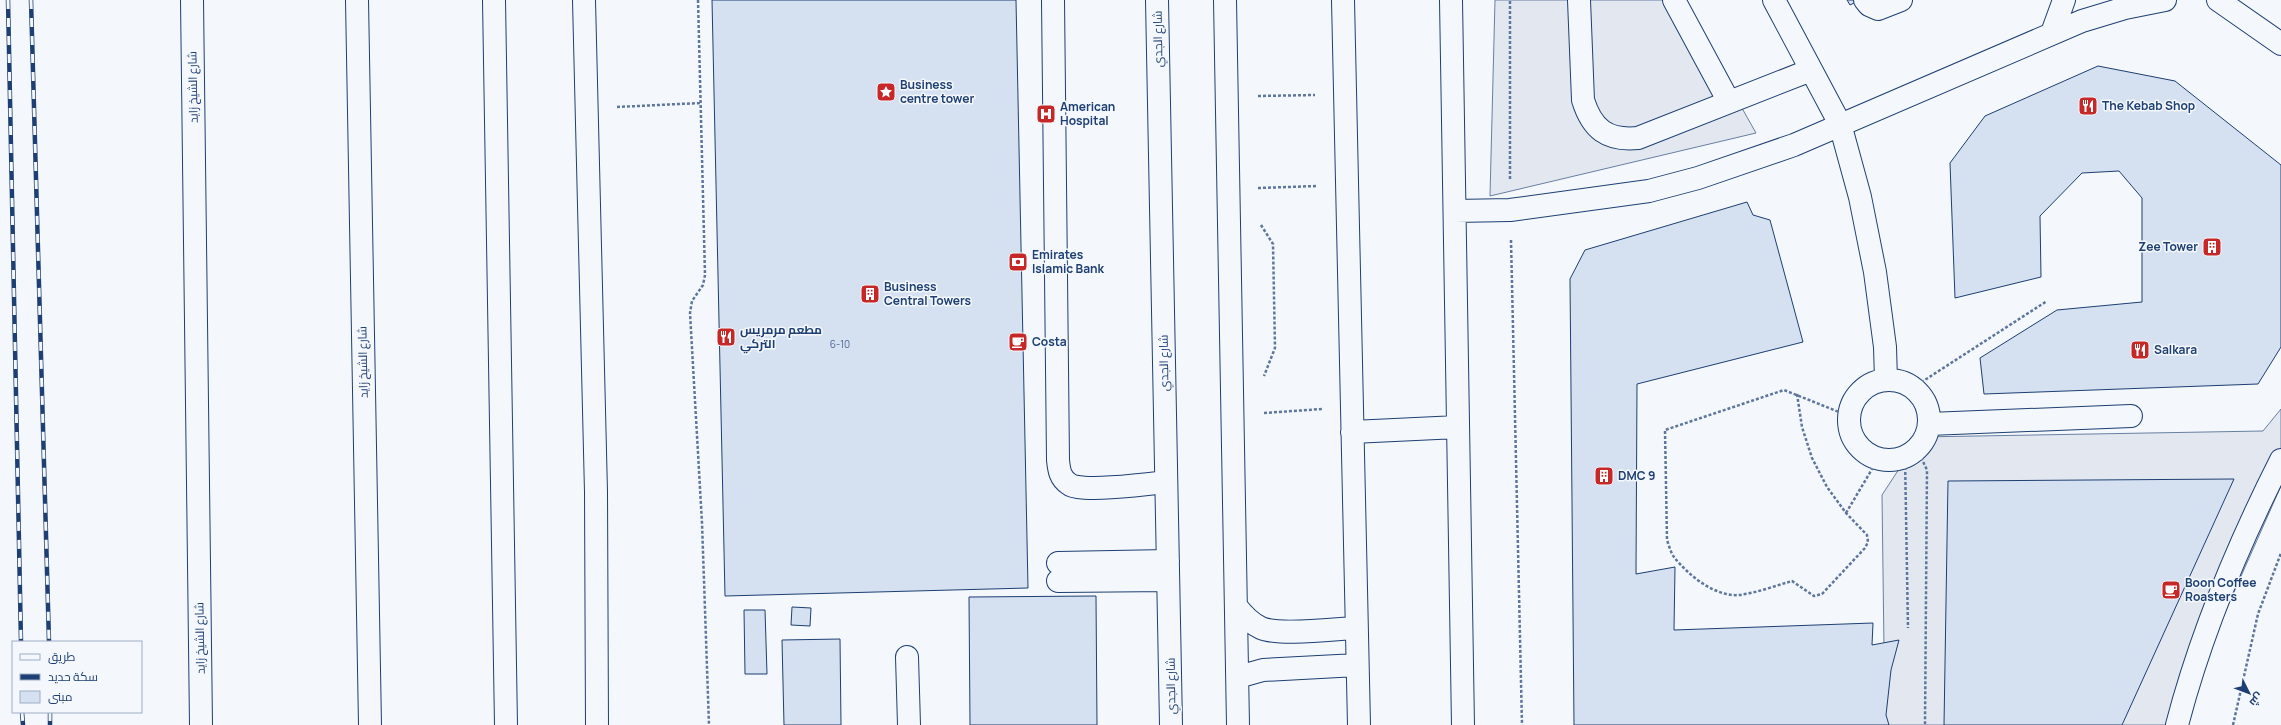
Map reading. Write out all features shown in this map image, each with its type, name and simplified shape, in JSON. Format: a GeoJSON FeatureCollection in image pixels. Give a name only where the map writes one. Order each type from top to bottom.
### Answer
{"type":"FeatureCollection","features":[{"type":"Feature","properties":{"kind":"main road","name":"شارع الشيخ زايد"},"geometry":{"type":"LineString","coordinates":[[192,0],[201,725]]}},
{"type":"Feature","properties":{"kind":"main road","name":"شارع الشيخ زايد"},"geometry":{"type":"LineString","coordinates":[[357,0],[370,725]]}},
{"type":"Feature","properties":{"kind":"main road"},"geometry":{"type":"LineString","coordinates":[[494,0],[506,725]]}},
{"type":"Feature","properties":{"kind":"main road"},"geometry":{"type":"LineString","coordinates":[[584,0],[596,492],[597,725]]}},
{"type":"Feature","properties":{"kind":"main road"},"geometry":{"type":"LineString","coordinates":[[1053,0],[1058,460],[1060,474],[1069,485],[1084,489],[1166,482]]}},
{"type":"Feature","properties":{"kind":"main road","name":"شارع الجدي"},"geometry":{"type":"LineString","coordinates":[[1157,0],[1171,725]]}},
{"type":"Feature","properties":{"kind":"main road"},"geometry":{"type":"LineString","coordinates":[[1225,0],[1238,725]]}},
{"type":"Feature","properties":{"kind":"main road"},"geometry":{"type":"LineString","coordinates":[[1343,0],[1359,725]]}},
{"type":"Feature","properties":{"kind":"main road"},"geometry":{"type":"LineString","coordinates":[[1451,0],[1463,725]]}},
{"type":"Feature","properties":{"kind":"main road"},"geometry":{"type":"LineString","coordinates":[[1579,0],[1583,100],[1587,114],[1596,127],[1608,135],[1623,139],[1638,138],[1811,70]]}},
{"type":"Feature","properties":{"kind":"main road"},"geometry":{"type":"LineString","coordinates":[[1674,0],[1729,102]]}},
{"type":"Feature","properties":{"kind":"main road"},"geometry":{"type":"LineString","coordinates":[[1774,0],[1840,124],[1860,197],[1875,272],[1885,347],[1886,380]]}},
{"type":"Feature","properties":{"kind":"main road"},"geometry":{"type":"LineString","coordinates":[[1865,0],[1869,6],[1878,9],[1901,0]]}},
{"type":"Feature","properties":{"kind":"main road"},"geometry":{"type":"LineString","coordinates":[[2052,33],[2064,0]]}},
{"type":"Feature","properties":{"kind":"main road"},"geometry":{"type":"LineString","coordinates":[[1455,211],[1510,210],[1656,189],[1747,163],[1794,145],[2052,33],[2125,8],[2165,0]]}},
{"type":"Feature","properties":{"kind":"main road"},"geometry":{"type":"LineString","coordinates":[[2218,0],[2281,44]]}},
{"type":"Feature","properties":{"kind":"main road"},"geometry":{"type":"LineString","coordinates":[[1886,380],[1900,382],[1913,388],[1923,397],[1928,410],[1929,424],[1925,438],[1911,453],[1892,460],[1878,459],[1865,453],[1855,442],[1850,430],[1849,416],[1853,402],[1861,391],[1873,383],[1886,380]]}},
{"type":"Feature","properties":{"kind":"main road"},"geometry":{"type":"LineString","coordinates":[[1929,424],[2131,416]]}},
{"type":"Feature","properties":{"kind":"main road"},"geometry":{"type":"LineString","coordinates":[[1352,432],[1458,427]]}},
{"type":"Feature","properties":{"kind":"main road"},"geometry":{"type":"LineString","coordinates":[[2177,725],[2212,615],[2248,526],[2281,460]]}},
{"type":"Feature","properties":{"kind":"main road"},"geometry":{"type":"LineString","coordinates":[[1058,572],[1168,570]]}},
{"type":"Feature","properties":{"kind":"main road"},"geometry":{"type":"LineString","coordinates":[[1236,606],[1247,620],[1262,629],[1276,631],[1356,628]]}},
{"type":"Feature","properties":{"kind":"main road"},"geometry":{"type":"LineString","coordinates":[[907,657],[909,725]]}},
{"type":"Feature","properties":{"kind":"main road"},"geometry":{"type":"LineString","coordinates":[[1238,677],[1263,670],[1357,665]]}},
{"type":"Feature","properties":{"kind":"path"},"geometry":{"type":"LineString","coordinates":[[698,0],[704,280],[692,301],[690,313],[702,523],[709,725]]}},
{"type":"Feature","properties":{"kind":"path"},"geometry":{"type":"LineString","coordinates":[[1510,0],[1510,210],[1522,725]]}},
{"type":"Feature","properties":{"kind":"path"},"geometry":{"type":"LineString","coordinates":[[1257,96],[1344,94]]}},
{"type":"Feature","properties":{"kind":"path"},"geometry":{"type":"LineString","coordinates":[[587,108],[700,103]]}},
{"type":"Feature","properties":{"kind":"path"},"geometry":{"type":"LineString","coordinates":[[1257,188],[1347,185]]}},
{"type":"Feature","properties":{"kind":"path"},"geometry":{"type":"LineString","coordinates":[[1913,388],[2048,301]]}},
{"type":"Feature","properties":{"kind":"path"},"geometry":{"type":"LineString","coordinates":[[1797,394],[1802,427],[1812,458],[1827,487],[1846,513],[1867,535],[1868,542],[1865,548],[1822,594],[1814,596],[1792,581],[1738,595],[1720,592],[1699,581],[1673,556],[1667,540],[1664,430],[1784,390],[1797,394],[1849,416]]}},
{"type":"Feature","properties":{"kind":"path"},"geometry":{"type":"LineString","coordinates":[[1262,413],[1351,407]]}},
{"type":"Feature","properties":{"kind":"path"},"geometry":{"type":"LineString","coordinates":[[1908,628],[1911,453]]}},
{"type":"Feature","properties":{"kind":"path"},"geometry":{"type":"LineString","coordinates":[[1911,453],[1927,470],[1925,725]]}},
{"type":"Feature","properties":{"kind":"path"},"geometry":{"type":"LineString","coordinates":[[1846,513],[1878,459]]}},
{"type":"Feature","properties":{"kind":"path"},"geometry":{"type":"LineString","coordinates":[[2233,725],[2258,614],[2281,553]]}},
{"type":"Feature","properties":{"kind":"shaded area"},"geometry":{"type":"Polygon","coordinates":[[[1495,0],[1681,0],[1756,133],[1490,196],[1495,0]]]}},
{"type":"Feature","properties":{"kind":"shaded area"},"geometry":{"type":"Polygon","coordinates":[[[2281,409],[2281,486],[2199,671],[2176,699],[2166,725],[1885,725],[1882,495],[1920,437],[2263,431],[2281,409]]]}},
{"type":"Feature","properties":{"kind":"building","name":"Business Central Towers"},"geometry":{"type":"Polygon","coordinates":[[[712,0],[1016,0],[1028,588],[725,596],[712,0]]]}},
{"type":"Feature","properties":{"kind":"building"},"geometry":{"type":"Polygon","coordinates":[[[1847,0],[1860,0],[1850,5],[1847,0]]]}},
{"type":"Feature","properties":{"kind":"building","name":"Zee Tower"},"geometry":{"type":"Polygon","coordinates":[[[2098,66],[2175,81],[2281,165],[2281,347],[2258,384],[1984,394],[1980,358],[2057,310],[2142,302],[2142,198],[2119,171],[2082,173],[2040,216],[2041,277],[1955,298],[1950,163],[1985,116],[2098,66]]]}},
{"type":"Feature","properties":{"kind":"building","name":"DMC 9"},"geometry":{"type":"Polygon","coordinates":[[[1747,202],[1753,215],[1770,220],[1803,342],[1637,384],[1636,574],[1675,567],[1674,630],[1873,623],[1872,645],[1899,640],[1891,670],[1886,715],[1889,725],[1574,725],[1570,279],[1585,250],[1747,202]]]}},
{"type":"Feature","properties":{"kind":"building"},"geometry":{"type":"Polygon","coordinates":[[[2234,479],[2122,725],[1944,725],[1948,481],[2234,479]]]}},
{"type":"Feature","properties":{"kind":"building"},"geometry":{"type":"Polygon","coordinates":[[[1096,596],[1097,725],[970,725],[969,597],[1096,596]]]}},
{"type":"Feature","properties":{"kind":"building"},"geometry":{"type":"Polygon","coordinates":[[[792,607],[811,608],[810,626],[791,625],[792,607]]]}},
{"type":"Feature","properties":{"kind":"building"},"geometry":{"type":"Polygon","coordinates":[[[744,610],[765,610],[767,674],[745,674],[744,610]]]}},
{"type":"Feature","properties":{"kind":"building"},"geometry":{"type":"Polygon","coordinates":[[[840,639],[841,725],[784,725],[782,640],[840,639]]]}},
{"type":"Feature","properties":{"kind":"railway"},"geometry":{"type":"LineString","coordinates":[[8,0],[21,641]]}},
{"type":"Feature","properties":{"kind":"railway"},"geometry":{"type":"LineString","coordinates":[[31,0],[49,641]]}},
{"type":"Feature","properties":{"kind":"railway"},"geometry":{"type":"LineString","coordinates":[[22,713],[23,725]]}},
{"type":"Feature","properties":{"kind":"railway"},"geometry":{"type":"LineString","coordinates":[[50,713],[50,725]]}},
{"type":"Feature","properties":{"kind":"place","name":"Business centre tower"},"geometry":{"type":"Point","coordinates":[886,92]}},
{"type":"Feature","properties":{"kind":"place","name":"The Kebab Shop"},"geometry":{"type":"Point","coordinates":[2088,106]}},
{"type":"Feature","properties":{"kind":"place","name":"American Hospital"},"geometry":{"type":"Point","coordinates":[1046,114]}},
{"type":"Feature","properties":{"kind":"place","name":"Zee Tower"},"geometry":{"type":"Point","coordinates":[2212,247]}},
{"type":"Feature","properties":{"kind":"place","name":"Emirates Islamic Bank"},"geometry":{"type":"Point","coordinates":[1018,262]}},
{"type":"Feature","properties":{"kind":"place","name":"Business Central Towers"},"geometry":{"type":"Point","coordinates":[870,294]}},
{"type":"Feature","properties":{"kind":"place","name":"مطعم مرمريس التركي"},"geometry":{"type":"Point","coordinates":[726,337]}},
{"type":"Feature","properties":{"kind":"place","name":"Costa"},"geometry":{"type":"Point","coordinates":[1018,342]}},
{"type":"Feature","properties":{"kind":"place","name":"Salkara"},"geometry":{"type":"Point","coordinates":[2140,350]}},
{"type":"Feature","properties":{"kind":"place","name":"DMC 9"},"geometry":{"type":"Point","coordinates":[1604,476]}},
{"type":"Feature","properties":{"kind":"place","name":"Boon Coffee Roasters"},"geometry":{"type":"Point","coordinates":[2171,590]}}]}
